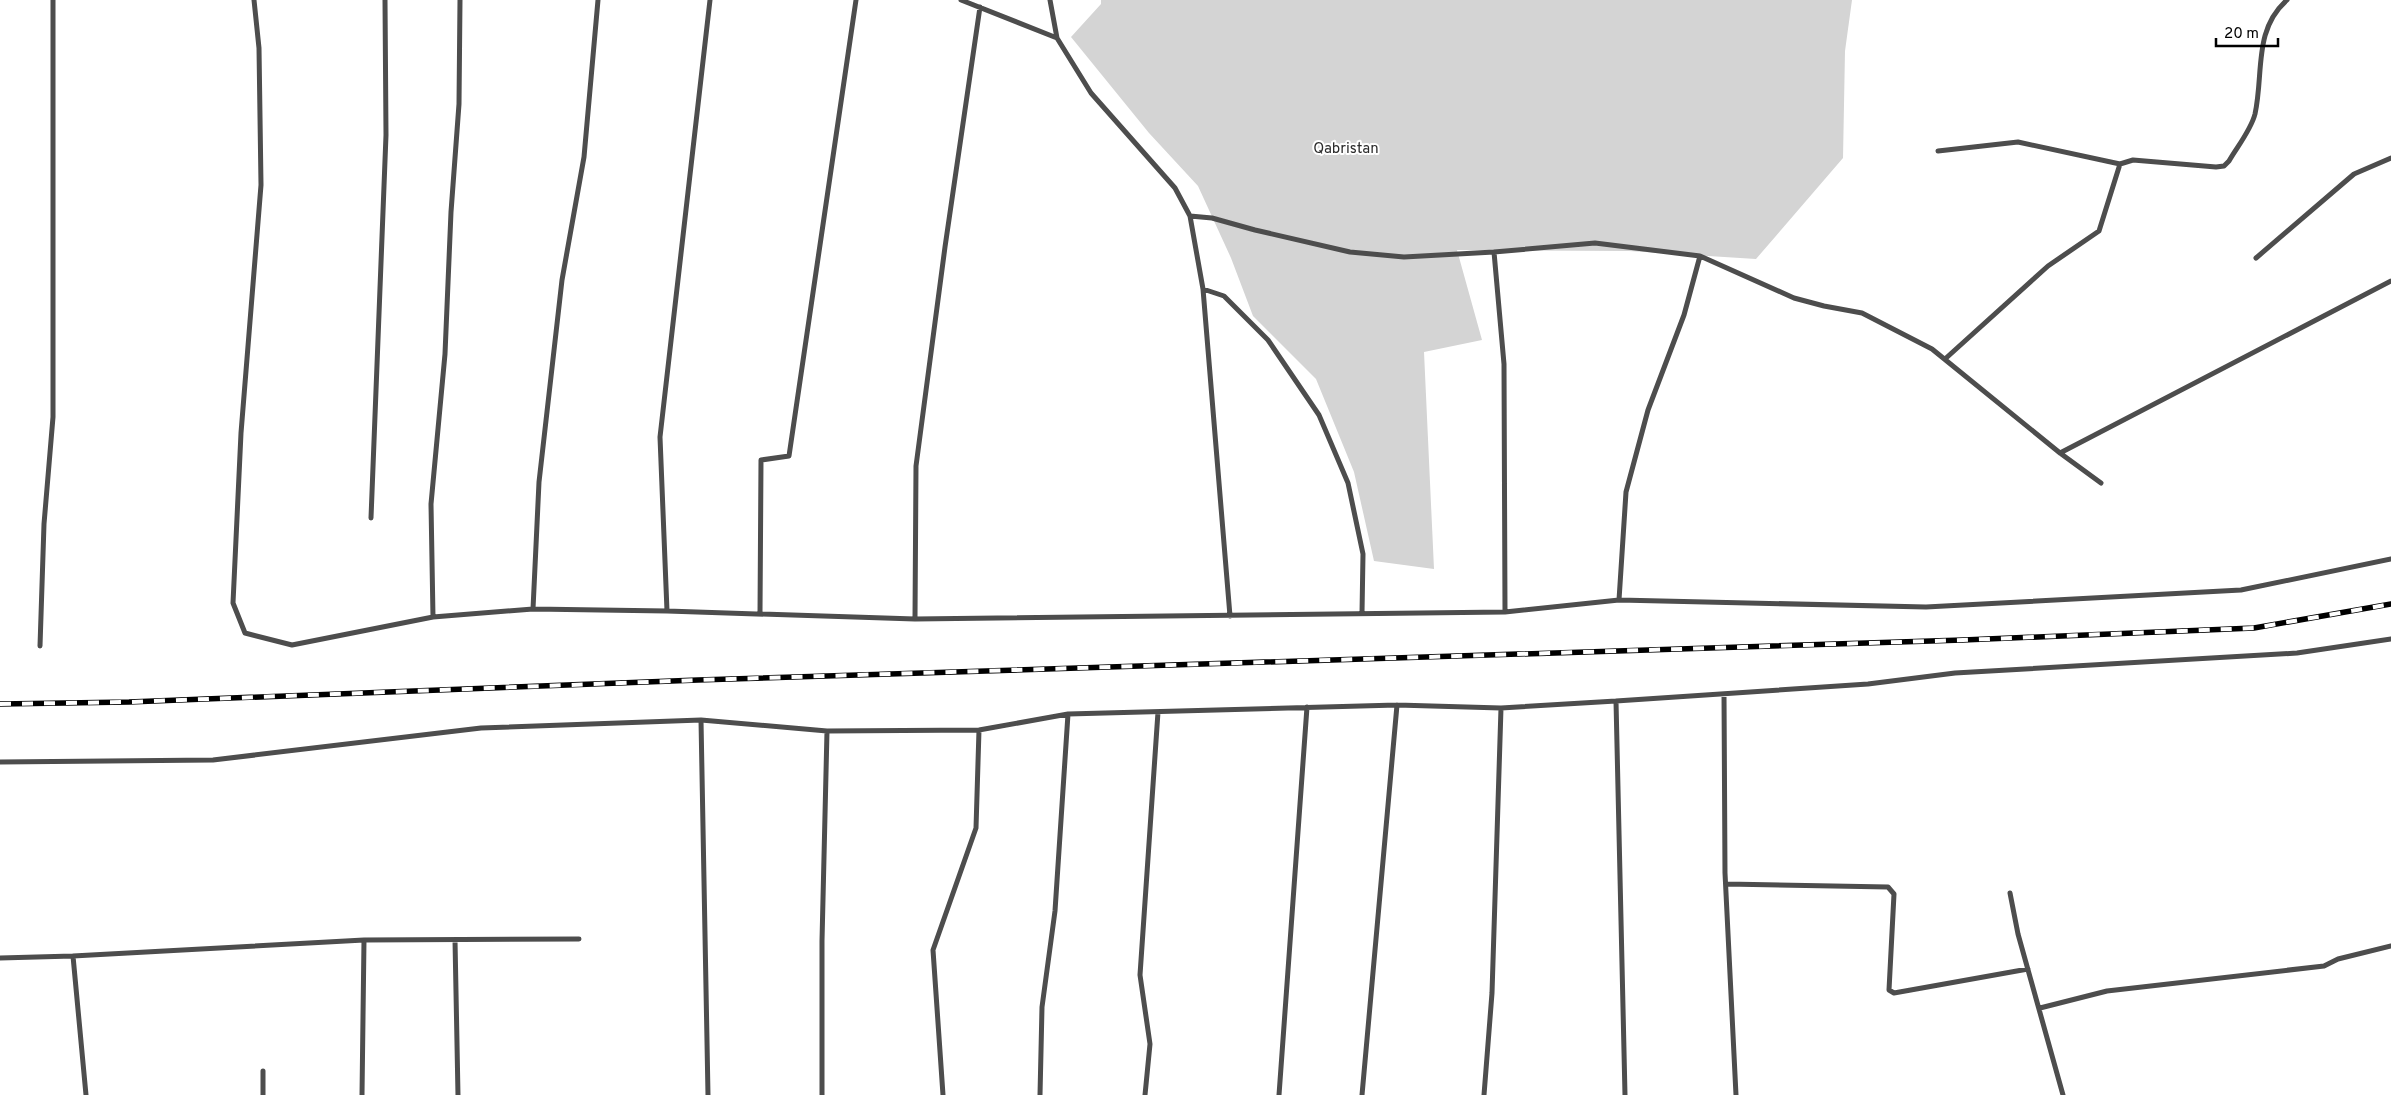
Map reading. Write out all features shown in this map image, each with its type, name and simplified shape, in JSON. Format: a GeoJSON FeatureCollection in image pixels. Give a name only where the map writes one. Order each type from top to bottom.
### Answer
{"type":"FeatureCollection","features":[{"type":"Feature","properties":{"kind":"street"},"geometry":{"type":"LineString","coordinates":[[40,646],[44,524],[53,417],[53,0]]}},
{"type":"Feature","properties":{"kind":"street"},"geometry":{"type":"LineString","coordinates":[[254,0],[259,48],[260,185],[241,433],[232,603],[244,633],[292,645],[433,617],[533,609],[666,611],[915,620],[1505,612],[1619,600],[1926,607],[2240,590],[2391,559]]}},
{"type":"Feature","properties":{"kind":"street"},"geometry":{"type":"LineString","coordinates":[[370,518],[386,135],[385,0]]}},
{"type":"Feature","properties":{"kind":"street"},"geometry":{"type":"LineString","coordinates":[[433,617],[431,504],[446,354],[452,212],[460,104],[460,0]]}},
{"type":"Feature","properties":{"kind":"street"},"geometry":{"type":"LineString","coordinates":[[533,609],[539,482],[562,280],[584,157],[598,0]]}},
{"type":"Feature","properties":{"kind":"street"},"geometry":{"type":"LineString","coordinates":[[666,611],[660,437],[710,0]]}},
{"type":"Feature","properties":{"kind":"street"},"geometry":{"type":"LineString","coordinates":[[760,614],[760,460],[790,456],[856,0]]}},
{"type":"Feature","properties":{"kind":"street"},"geometry":{"type":"LineString","coordinates":[[961,0],[1057,38]]}},
{"type":"Feature","properties":{"kind":"street"},"geometry":{"type":"LineString","coordinates":[[1050,0],[1057,38],[1091,92],[1175,188],[1190,216],[1203,288],[1230,616]]}},
{"type":"Feature","properties":{"kind":"street"},"geometry":{"type":"LineString","coordinates":[[1938,151],[2018,142],[2120,164],[2133,160],[2216,167],[2224,166],[2229,161],[2254,116],[2265,29],[2275,11],[2287,0]]}},
{"type":"Feature","properties":{"kind":"street"},"geometry":{"type":"LineString","coordinates":[[915,620],[916,466],[944,247],[980,7]]}},
{"type":"Feature","properties":{"kind":"street"},"geometry":{"type":"LineString","coordinates":[[2256,258],[2354,174],[2391,158]]}},
{"type":"Feature","properties":{"kind":"street"},"geometry":{"type":"LineString","coordinates":[[1945,359],[2048,266],[2099,231],[2120,164]]}},
{"type":"Feature","properties":{"kind":"street"},"geometry":{"type":"LineString","coordinates":[[1190,216],[1212,218],[1350,252],[1404,257],[1494,252],[1595,243],[1700,256],[1794,298],[1862,313],[1932,349],[2060,453],[2102,483]]}},
{"type":"Feature","properties":{"kind":"street"},"geometry":{"type":"LineString","coordinates":[[1494,252],[1504,364],[1505,612]]}},
{"type":"Feature","properties":{"kind":"street"},"geometry":{"type":"LineString","coordinates":[[1619,600],[1626,492],[1648,410],[1684,315],[1700,256]]}},
{"type":"Feature","properties":{"kind":"street"},"geometry":{"type":"LineString","coordinates":[[2060,453],[2391,281]]}},
{"type":"Feature","properties":{"kind":"street"},"geometry":{"type":"LineString","coordinates":[[1203,288],[1224,296],[1268,340],[1319,415],[1350,492],[1363,554],[1362,613]]}},
{"type":"Feature","properties":{"kind":"street"},"geometry":{"type":"LineString","coordinates":[[0,762],[213,760],[481,728],[700,720],[827,731],[979,730],[1068,714],[1397,705],[1501,708],[1868,684],[1956,673],[2298,653],[2391,639]]}},
{"type":"Feature","properties":{"kind":"street"},"geometry":{"type":"LineString","coordinates":[[1724,694],[1726,884],[1736,1095]]}},
{"type":"Feature","properties":{"kind":"street"},"geometry":{"type":"LineString","coordinates":[[1616,701],[1625,1095]]}},
{"type":"Feature","properties":{"kind":"street"},"geometry":{"type":"LineString","coordinates":[[1362,1095],[1397,705]]}},
{"type":"Feature","properties":{"kind":"street"},"geometry":{"type":"LineString","coordinates":[[1279,1095],[1307,707]]}},
{"type":"Feature","properties":{"kind":"street"},"geometry":{"type":"LineString","coordinates":[[1484,1095],[1492,993],[1501,708]]}},
{"type":"Feature","properties":{"kind":"street"},"geometry":{"type":"LineString","coordinates":[[1145,1095],[1150,1044],[1140,975],[1158,712]]}},
{"type":"Feature","properties":{"kind":"street"},"geometry":{"type":"LineString","coordinates":[[1040,1095],[1042,1007],[1055,911],[1068,714]]}},
{"type":"Feature","properties":{"kind":"street"},"geometry":{"type":"LineString","coordinates":[[700,720],[708,1095]]}},
{"type":"Feature","properties":{"kind":"street"},"geometry":{"type":"LineString","coordinates":[[943,1095],[933,950],[976,828],[979,730]]}},
{"type":"Feature","properties":{"kind":"street"},"geometry":{"type":"LineString","coordinates":[[822,1095],[822,941],[827,731]]}},
{"type":"Feature","properties":{"kind":"street"},"geometry":{"type":"LineString","coordinates":[[1726,884],[1888,887],[1894,894],[1889,990],[1894,994],[2028,968]]}},
{"type":"Feature","properties":{"kind":"street"},"geometry":{"type":"LineString","coordinates":[[2010,893],[2028,968],[2063,1095]]}},
{"type":"Feature","properties":{"kind":"street"},"geometry":{"type":"LineString","coordinates":[[0,958],[73,956],[364,940],[578,939]]}},
{"type":"Feature","properties":{"kind":"street"},"geometry":{"type":"LineString","coordinates":[[362,1095],[364,940]]}},
{"type":"Feature","properties":{"kind":"street"},"geometry":{"type":"LineString","coordinates":[[454,940],[458,1095]]}},
{"type":"Feature","properties":{"kind":"street"},"geometry":{"type":"LineString","coordinates":[[2040,1008],[2107,991],[2324,966],[2338,959],[2391,946]]}},
{"type":"Feature","properties":{"kind":"street"},"geometry":{"type":"LineString","coordinates":[[73,956],[86,1095]]}},
{"type":"Feature","properties":{"kind":"street"},"geometry":{"type":"LineString","coordinates":[[263,1071],[264,1095]]}},
{"type":"Feature","properties":{"kind":"green space","name":"Qabristan"},"geometry":{"type":"Polygon","coordinates":[[[1101,0],[1852,0],[1845,51],[1843,158],[1756,259],[1629,251],[1457,250],[1482,340],[1424,352],[1434,569],[1374,561],[1354,472],[1316,379],[1253,316],[1231,258],[1198,186],[1149,133],[1071,37],[1101,4],[1101,0]]]}},
{"type":"Feature","properties":{"kind":"railway"},"geometry":{"type":"LineString","coordinates":[[0,704],[129,702],[698,680],[1963,640],[2254,628],[2391,604]]}}]}
